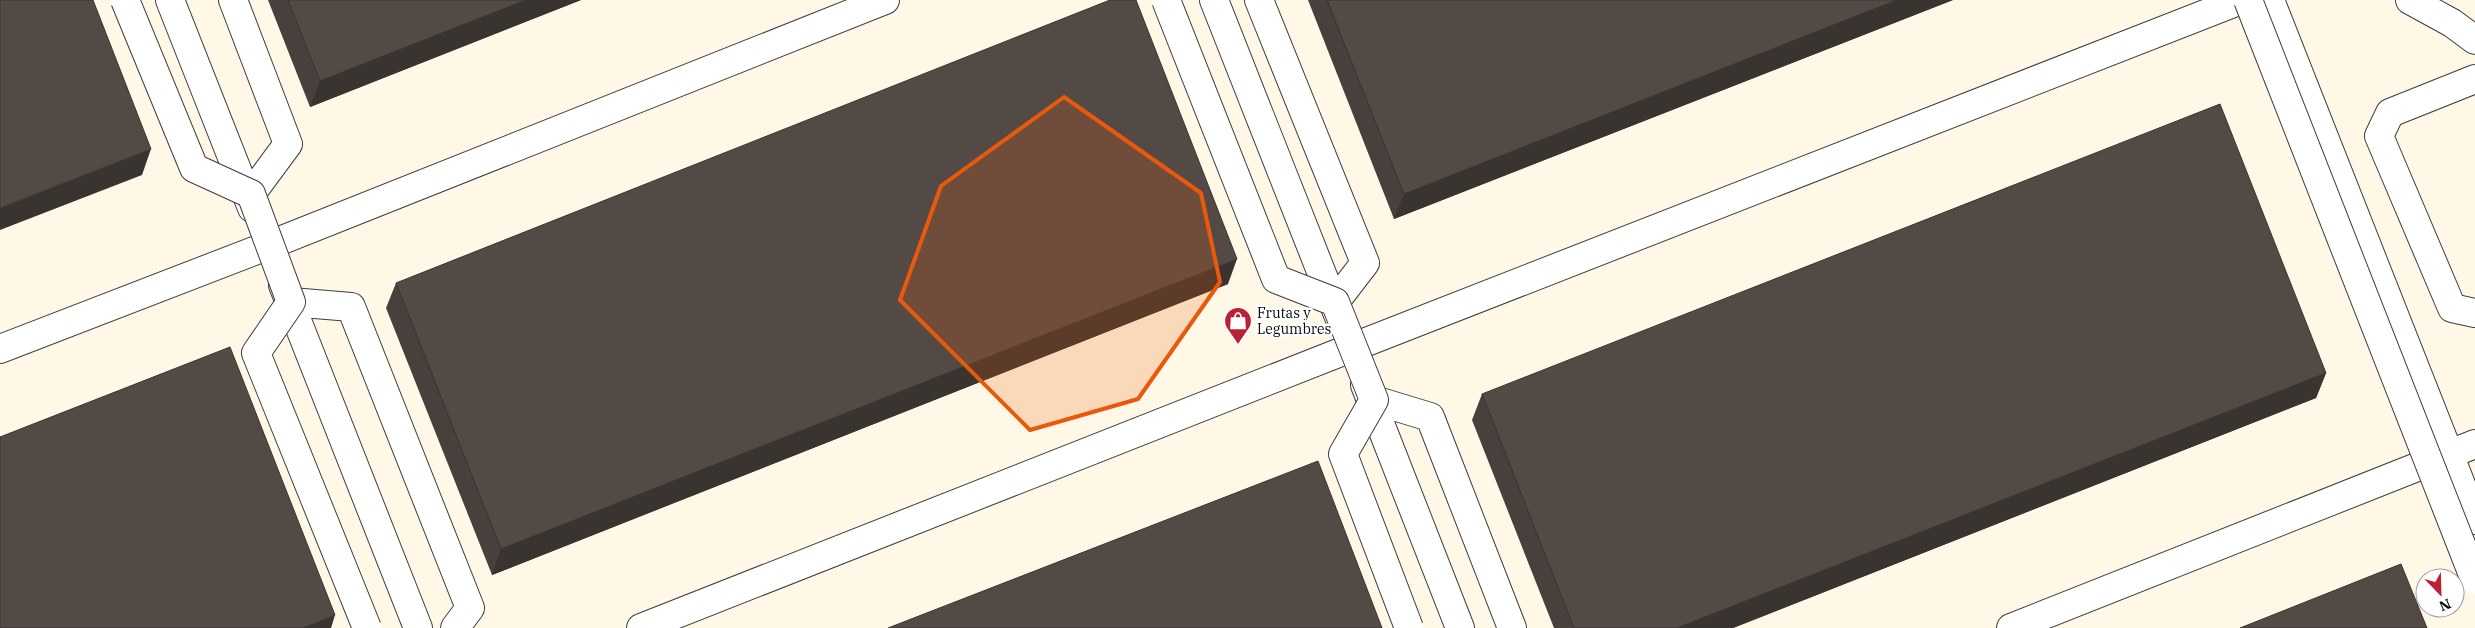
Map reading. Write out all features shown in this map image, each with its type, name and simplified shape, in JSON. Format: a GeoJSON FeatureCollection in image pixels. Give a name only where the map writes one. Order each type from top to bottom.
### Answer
{"type":"FeatureCollection","features":[{"type":"Feature","properties":{"kind":"street"},"geometry":{"type":"LineString","coordinates":[[125,0],[194,168],[251,194],[291,302]]}},
{"type":"Feature","properties":{"kind":"street"},"geometry":{"type":"LineString","coordinates":[[170,0],[418,628]]}},
{"type":"Feature","properties":{"kind":"street"},"geometry":{"type":"LineString","coordinates":[[233,0],[288,144],[251,194]]}},
{"type":"Feature","properties":{"kind":"street"},"geometry":{"type":"LineString","coordinates":[[0,349],[267,246],[885,0]]}},
{"type":"Feature","properties":{"kind":"street"},"geometry":{"type":"LineString","coordinates":[[1166,0],[1276,279],[1335,302],[1374,400]]}},
{"type":"Feature","properties":{"kind":"street"},"geometry":{"type":"LineString","coordinates":[[1214,0],[1460,628]]}},
{"type":"Feature","properties":{"kind":"street"},"geometry":{"type":"LineString","coordinates":[[1259,0],[1365,263],[1335,302]]}},
{"type":"Feature","properties":{"kind":"street"},"geometry":{"type":"LineString","coordinates":[[641,628],[1350,348],[2241,0]]}},
{"type":"Feature","properties":{"kind":"street"},"geometry":{"type":"LineString","coordinates":[[2248,0],[2475,580]]}},
{"type":"Feature","properties":{"kind":"street"},"geometry":{"type":"LineString","coordinates":[[2270,0],[2475,520]]}},
{"type":"Feature","properties":{"kind":"street"},"geometry":{"type":"LineString","coordinates":[[2410,0],[2452,23],[2475,40]]}},
{"type":"Feature","properties":{"kind":"street"},"geometry":{"type":"LineString","coordinates":[[2475,79],[2390,113],[2379,136],[2452,308],[2475,313]]}},
{"type":"Feature","properties":{"kind":"street"},"geometry":{"type":"LineString","coordinates":[[291,302],[256,353],[367,628]]}},
{"type":"Feature","properties":{"kind":"street"},"geometry":{"type":"LineString","coordinates":[[291,302],[351,307],[470,608],[455,628]]}},
{"type":"Feature","properties":{"kind":"street"},"geometry":{"type":"LineString","coordinates":[[1374,400],[1343,454],[1409,628]]}},
{"type":"Feature","properties":{"kind":"street"},"geometry":{"type":"LineString","coordinates":[[1374,400],[1430,417],[1512,628]]}},
{"type":"Feature","properties":{"kind":"street"},"geometry":{"type":"LineString","coordinates":[[2011,628],[2475,444]]}},
{"type":"Feature","properties":{"kind":"highlighted area"},"geometry":{"type":"Polygon","coordinates":[[[1064,97],[1201,193],[1220,282],[1138,399],[1030,430],[900,300],[941,186],[1064,97]]]}},
{"type":"Feature","properties":{"kind":"building"},"geometry":{"type":"Polygon","coordinates":[[[0,0],[93,0],[151,149],[0,208],[0,0]]]}},
{"type":"Feature","properties":{"kind":"building"},"geometry":{"type":"Polygon","coordinates":[[[288,0],[526,0],[320,81],[288,0]]]}},
{"type":"Feature","properties":{"kind":"building"},"geometry":{"type":"Polygon","coordinates":[[[1110,0],[1136,0],[1237,259],[501,549],[396,283],[1110,0]]]}},
{"type":"Feature","properties":{"kind":"building"},"geometry":{"type":"Polygon","coordinates":[[[1327,0],[1897,0],[1404,194],[1327,0]]]}},
{"type":"Feature","properties":{"kind":"building"},"geometry":{"type":"Polygon","coordinates":[[[2220,104],[2326,373],[1677,628],[1574,628],[1482,394],[2220,104]]]}},
{"type":"Feature","properties":{"kind":"building"},"geometry":{"type":"Polygon","coordinates":[[[230,347],[335,615],[303,628],[0,628],[0,437],[230,347]]]}},
{"type":"Feature","properties":{"kind":"building"},"geometry":{"type":"Polygon","coordinates":[[[1318,461],[1382,628],[888,628],[1318,461]]]}},
{"type":"Feature","properties":{"kind":"building"},"geometry":{"type":"Polygon","coordinates":[[[2401,564],[2415,598],[2415,618],[2423,618],[2427,628],[2240,628],[2401,564]]]}},
{"type":"Feature","properties":{"kind":"place","name":"Frutas y Legumbres"},"geometry":{"type":"Point","coordinates":[1238,345]}}]}
